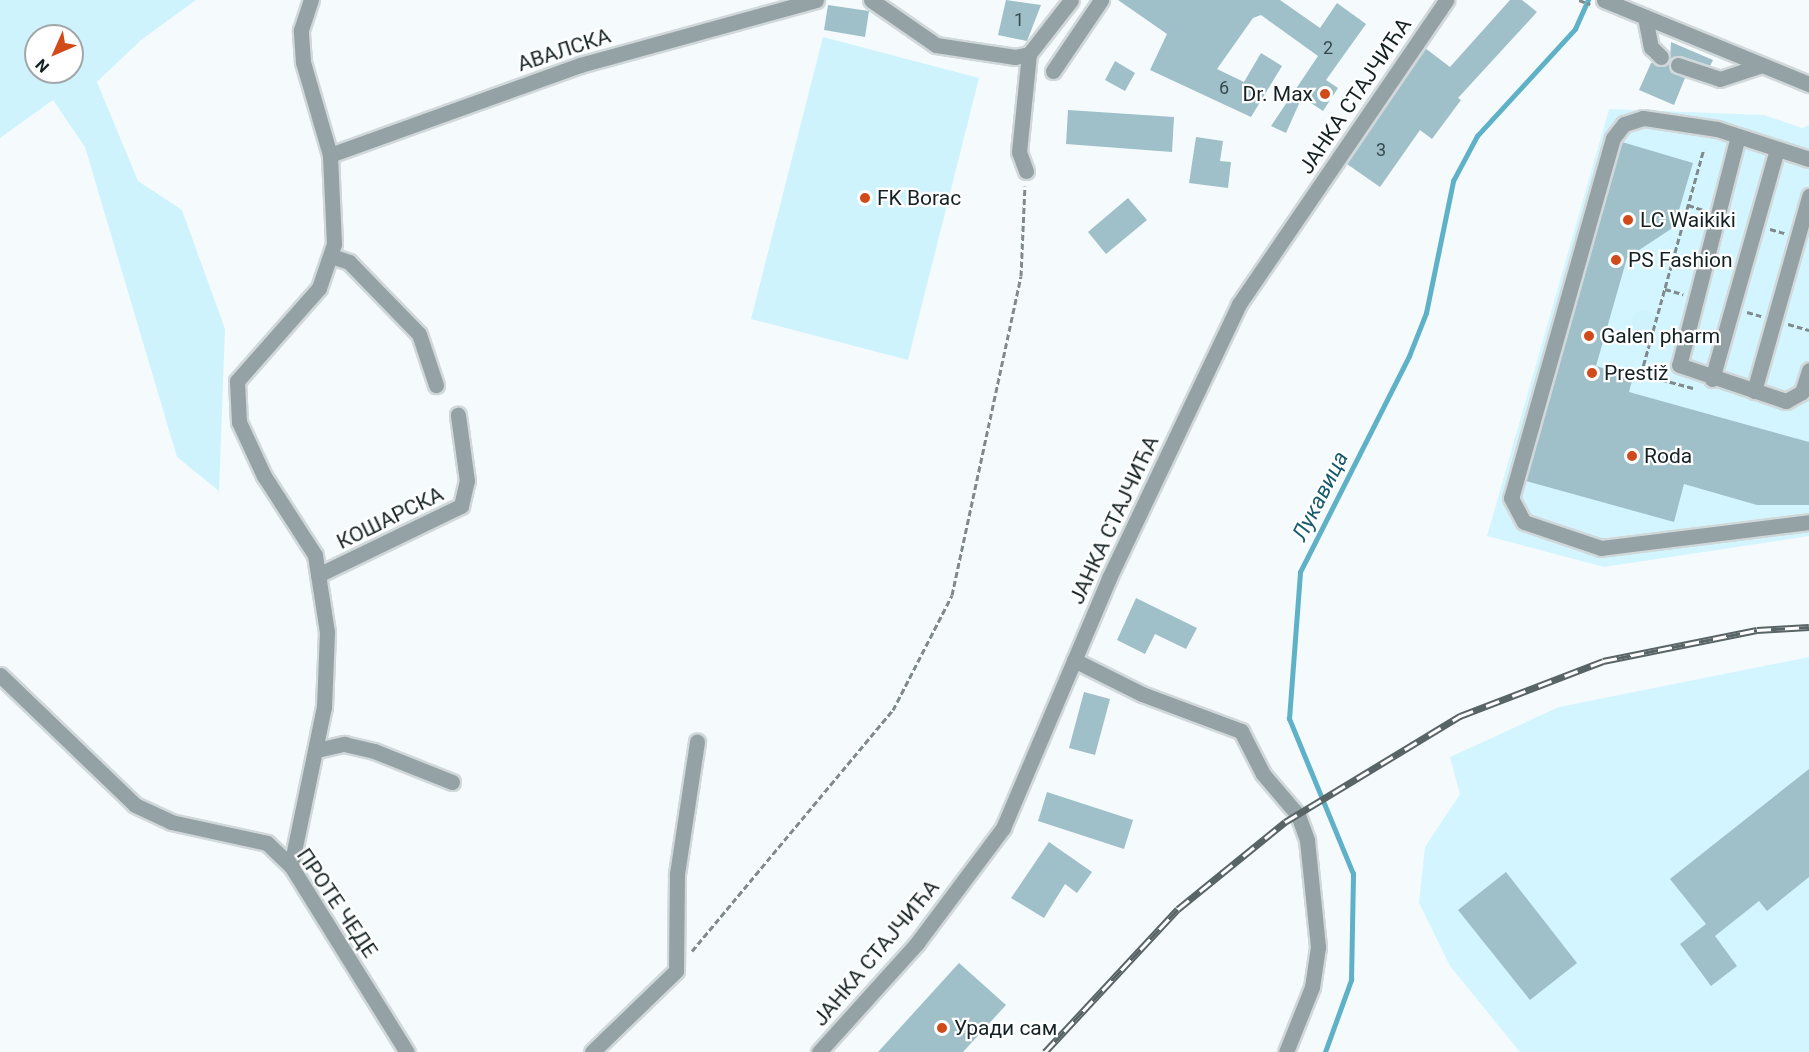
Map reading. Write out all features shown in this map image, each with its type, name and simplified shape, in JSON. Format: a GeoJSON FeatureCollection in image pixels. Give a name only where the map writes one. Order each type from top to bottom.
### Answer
{"type":"FeatureCollection","features":[{"type":"Feature","properties":{"kind":"street"},"geometry":{"type":"LineString","coordinates":[[291,866],[317,750],[327,632],[315,555],[264,476],[239,422],[237,381],[320,288],[331,256],[330,155],[303,63],[301,30],[311,0]]}},
{"type":"Feature","properties":{"kind":"street","name":"АВАЛСКА"},"geometry":{"type":"LineString","coordinates":[[330,155],[580,65],[816,0]]}},
{"type":"Feature","properties":{"kind":"street"},"geometry":{"type":"LineString","coordinates":[[871,0],[936,45],[973,54],[1029,54]]}},
{"type":"Feature","properties":{"kind":"street"},"geometry":{"type":"LineString","coordinates":[[1026,171],[1019,152],[1029,54],[1071,0]]}},
{"type":"Feature","properties":{"kind":"street"},"geometry":{"type":"LineString","coordinates":[[1053,71],[1101,0]]}},
{"type":"Feature","properties":{"kind":"street","name":"ЈАНКА СТАЈЧИЋА"},"geometry":{"type":"LineString","coordinates":[[819,1052],[917,944],[1003,828],[1074,660],[1239,304],[1446,0]]}},
{"type":"Feature","properties":{"kind":"street"},"geometry":{"type":"LineString","coordinates":[[1604,0],[1809,84]]}},
{"type":"Feature","properties":{"kind":"street"},"geometry":{"type":"LineString","coordinates":[[1645,17],[1651,47],[1661,57]]}},
{"type":"Feature","properties":{"kind":"street"},"geometry":{"type":"LineString","coordinates":[[1678,65],[1720,79],[1762,65]]}},
{"type":"Feature","properties":{"kind":"street"},"geometry":{"type":"LineString","coordinates":[[1809,159],[1738,136],[1643,117],[1624,124],[1613,138],[1511,498],[1513,510],[1524,522],[1601,548],[1809,522]]}},
{"type":"Feature","properties":{"kind":"street"},"geometry":{"type":"LineString","coordinates":[[1738,136],[1677,358],[1686,371],[1754,391],[1795,400],[1809,370]]}},
{"type":"Feature","properties":{"kind":"street"},"geometry":{"type":"LineString","coordinates":[[1712,379],[1777,149]]}},
{"type":"Feature","properties":{"kind":"street"},"geometry":{"type":"LineString","coordinates":[[1754,391],[1809,196]]}},
{"type":"Feature","properties":{"kind":"street"},"geometry":{"type":"LineString","coordinates":[[331,256],[350,262],[419,334],[436,385]]}},
{"type":"Feature","properties":{"kind":"street","name":"КОШАРСКА"},"geometry":{"type":"LineString","coordinates":[[318,575],[461,506],[467,481],[458,415]]}},
{"type":"Feature","properties":{"kind":"street"},"geometry":{"type":"LineString","coordinates":[[1074,660],[1142,694],[1238,728],[1267,780],[1298,815],[1307,840],[1318,947],[1312,987],[1286,1052]]}},
{"type":"Feature","properties":{"kind":"street","name":"ПРОТЕ ЧЕДЕ"},"geometry":{"type":"LineString","coordinates":[[0,675],[135,805],[171,822],[267,843],[291,866],[407,1052]]}},
{"type":"Feature","properties":{"kind":"street"},"geometry":{"type":"LineString","coordinates":[[592,1052],[676,971],[677,874],[697,742]]}},
{"type":"Feature","properties":{"kind":"street"},"geometry":{"type":"LineString","coordinates":[[317,750],[344,744],[374,751],[452,782]]}},
{"type":"Feature","properties":{"kind":"path"},"geometry":{"type":"LineString","coordinates":[[676,971],[893,710],[952,595],[1021,276],[1026,171]]}},
{"type":"Feature","properties":{"kind":"shaded area"},"geometry":{"type":"Polygon","coordinates":[[[0,0],[196,0],[141,40],[97,82],[138,181],[182,210],[225,329],[219,491],[177,457],[85,147],[53,100],[0,138],[0,0]]]}},
{"type":"Feature","properties":{"kind":"shaded area","name":"FK Borac"},"geometry":{"type":"Polygon","coordinates":[[[823,37],[979,78],[908,360],[751,319],[823,37]]]}},
{"type":"Feature","properties":{"kind":"shaded area"},"geometry":{"type":"Polygon","coordinates":[[[1609,109],[1764,115],[1802,128],[1809,125],[1809,536],[1604,567],[1487,536],[1609,109]]]}},
{"type":"Feature","properties":{"kind":"shaded area"},"geometry":{"type":"Polygon","coordinates":[[[1644,310],[1652,314],[1656,322],[1652,330],[1644,334],[1636,330],[1632,322],[1636,314],[1644,310]]]}},
{"type":"Feature","properties":{"kind":"shaded area"},"geometry":{"type":"Polygon","coordinates":[[[1809,657],[1809,1052],[1520,1052],[1450,966],[1419,903],[1425,847],[1460,794],[1450,757],[1559,707],[1809,657]]]}},
{"type":"Feature","properties":{"kind":"building"},"geometry":{"type":"Polygon","coordinates":[[[1006,0],[1041,5],[1027,41],[998,35],[1006,0]]]}},
{"type":"Feature","properties":{"kind":"building"},"geometry":{"type":"Polygon","coordinates":[[[1118,0],[1280,0],[1320,28],[1337,3],[1366,24],[1326,80],[1338,88],[1323,111],[1302,97],[1286,133],[1271,126],[1318,56],[1261,15],[1253,18],[1217,69],[1244,82],[1261,53],[1282,66],[1251,117],[1150,70],[1167,34],[1118,0]]]}},
{"type":"Feature","properties":{"kind":"building"},"geometry":{"type":"Polygon","coordinates":[[[1510,0],[1522,0],[1537,12],[1458,98],[1461,100],[1432,139],[1420,130],[1380,187],[1347,164],[1425,48],[1450,67],[1510,0]]]}},
{"type":"Feature","properties":{"kind":"building"},"geometry":{"type":"Polygon","coordinates":[[[828,5],[869,11],[865,37],[824,30],[828,5]]]}},
{"type":"Feature","properties":{"kind":"building"},"geometry":{"type":"Polygon","coordinates":[[[1671,42],[1713,60],[1710,66],[1681,56],[1670,59],[1671,42]]]}},
{"type":"Feature","properties":{"kind":"building"},"geometry":{"type":"Polygon","coordinates":[[[1115,61],[1135,73],[1125,91],[1105,80],[1115,61]]]}},
{"type":"Feature","properties":{"kind":"building"},"geometry":{"type":"Polygon","coordinates":[[[1651,63],[1669,63],[1671,72],[1685,78],[1674,105],[1639,90],[1651,63]]]}},
{"type":"Feature","properties":{"kind":"building"},"geometry":{"type":"Polygon","coordinates":[[[1068,110],[1174,117],[1172,152],[1066,144],[1068,110]]]}},
{"type":"Feature","properties":{"kind":"building"},"geometry":{"type":"Polygon","coordinates":[[[1196,137],[1223,141],[1220,161],[1231,162],[1228,188],[1189,183],[1196,137]]]}},
{"type":"Feature","properties":{"kind":"building"},"geometry":{"type":"Polygon","coordinates":[[[1622,142],[1693,163],[1674,227],[1627,258],[1596,366],[1633,377],[1629,392],[1809,442],[1809,505],[1757,505],[1684,484],[1674,522],[1526,481],[1622,142]]]}},
{"type":"Feature","properties":{"kind":"building"},"geometry":{"type":"Polygon","coordinates":[[[1128,198],[1147,220],[1106,254],[1088,232],[1128,198]]]}},
{"type":"Feature","properties":{"kind":"building"},"geometry":{"type":"Polygon","coordinates":[[[1136,598],[1197,628],[1186,649],[1155,634],[1145,654],[1117,640],[1136,598]]]}},
{"type":"Feature","properties":{"kind":"building"},"geometry":{"type":"Polygon","coordinates":[[[1084,692],[1110,699],[1095,755],[1069,748],[1084,692]]]}},
{"type":"Feature","properties":{"kind":"building"},"geometry":{"type":"Polygon","coordinates":[[[1809,769],[1809,877],[1767,911],[1759,901],[1715,936],[1737,966],[1711,986],[1680,944],[1706,924],[1670,879],[1809,769]]]}},
{"type":"Feature","properties":{"kind":"building"},"geometry":{"type":"Polygon","coordinates":[[[1047,792],[1133,820],[1124,849],[1038,821],[1047,792]]]}},
{"type":"Feature","properties":{"kind":"building"},"geometry":{"type":"Polygon","coordinates":[[[1049,842],[1092,872],[1077,893],[1065,884],[1044,918],[1011,898],[1049,842]]]}},
{"type":"Feature","properties":{"kind":"building"},"geometry":{"type":"Polygon","coordinates":[[[1506,872],[1577,963],[1530,1000],[1458,910],[1506,872]]]}},
{"type":"Feature","properties":{"kind":"building","name":"Уради сам"},"geometry":{"type":"Polygon","coordinates":[[[959,963],[1006,1005],[963,1052],[878,1052],[959,963]]]}},
{"type":"Feature","properties":{"kind":"waterway","name":"Лукавица"},"geometry":{"type":"LineString","coordinates":[[1325,1052],[1351,980],[1353,874],[1289,719],[1300,572],[1409,356],[1426,313],[1453,181],[1477,136],[1575,29],[1588,0]]}},
{"type":"Feature","properties":{"kind":"railway"},"geometry":{"type":"LineString","coordinates":[[1045,1052],[1178,909],[1285,822],[1460,716],[1603,661],[1757,630],[1809,627]]}},
{"type":"Feature","properties":{"kind":"place","name":"Dr. Max"},"geometry":{"type":"Point","coordinates":[1325,94]}},
{"type":"Feature","properties":{"kind":"place","name":"FK Borac"},"geometry":{"type":"Point","coordinates":[865,198]}},
{"type":"Feature","properties":{"kind":"place","name":"LC Waikiki"},"geometry":{"type":"Point","coordinates":[1628,220]}},
{"type":"Feature","properties":{"kind":"place","name":"PS Fashion"},"geometry":{"type":"Point","coordinates":[1616,260]}},
{"type":"Feature","properties":{"kind":"place","name":"Galen pharm"},"geometry":{"type":"Point","coordinates":[1589,336]}},
{"type":"Feature","properties":{"kind":"place","name":"Prestiž"},"geometry":{"type":"Point","coordinates":[1592,373]}},
{"type":"Feature","properties":{"kind":"place","name":"Roda"},"geometry":{"type":"Point","coordinates":[1632,456]}},
{"type":"Feature","properties":{"kind":"place","name":"Уради сам"},"geometry":{"type":"Point","coordinates":[942,1028]}}]}
